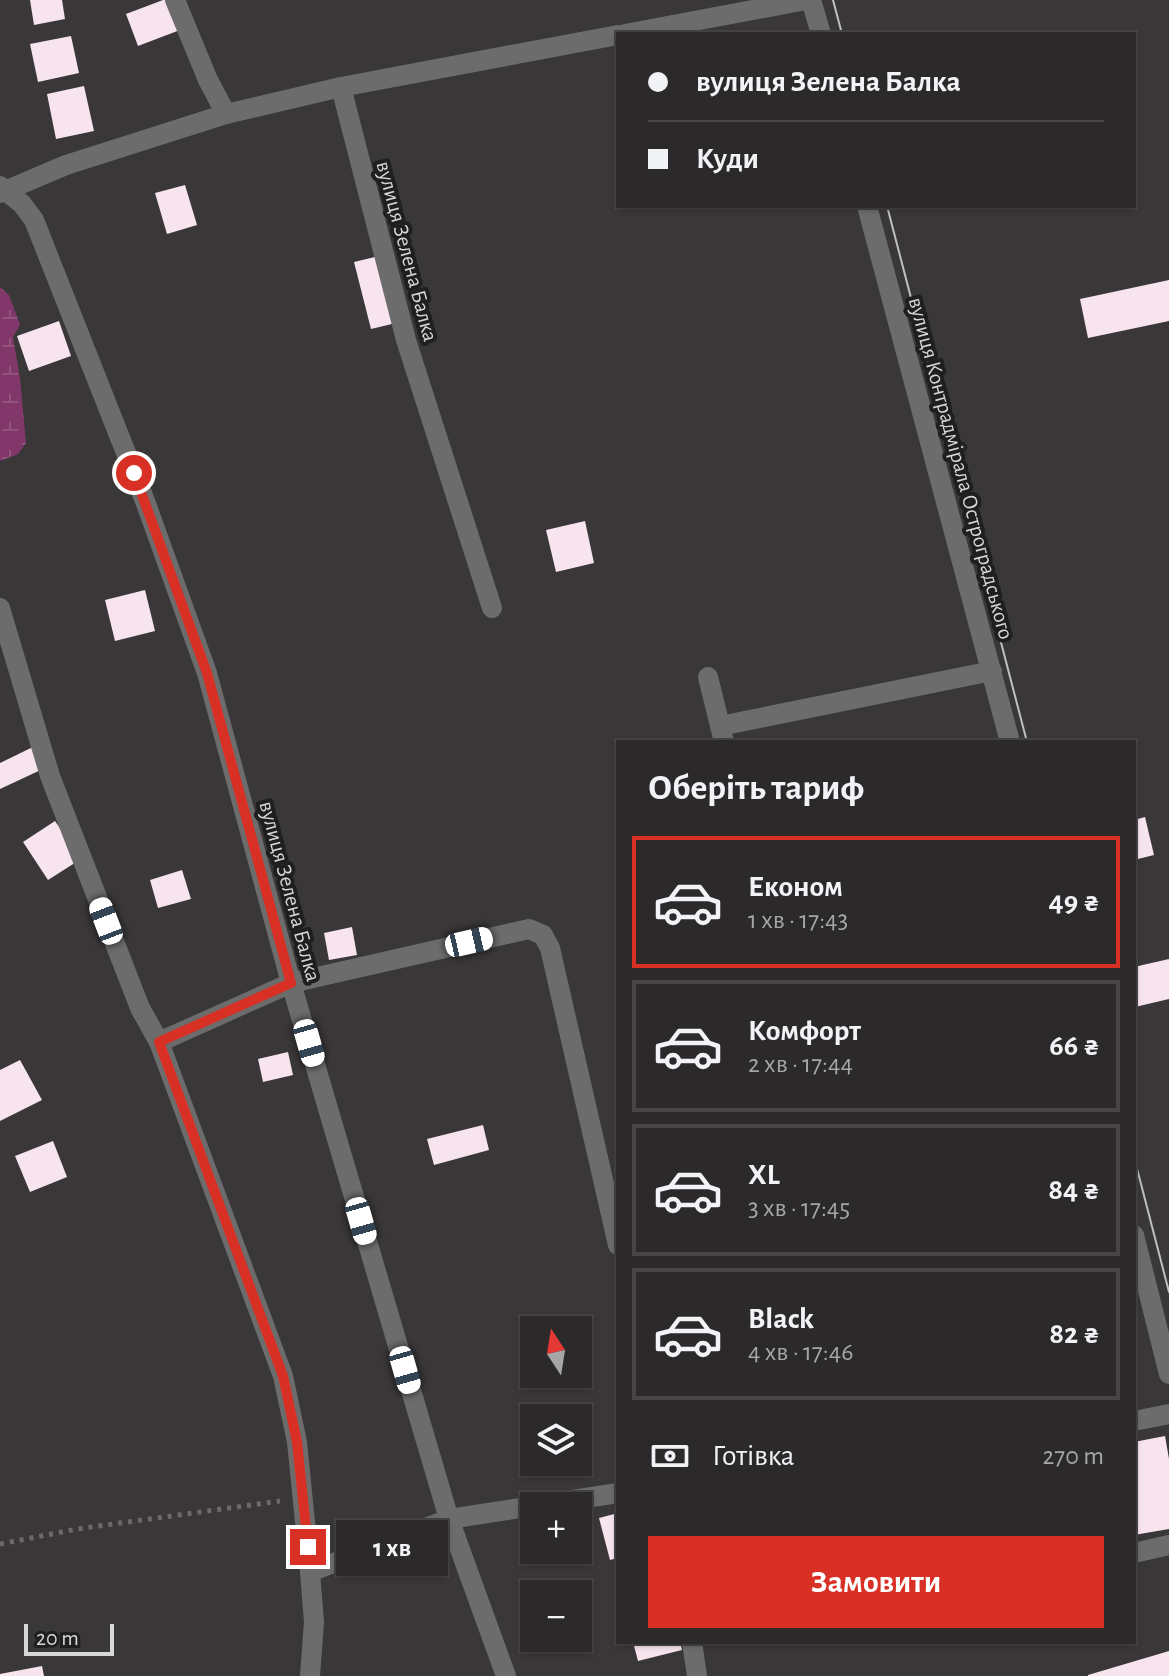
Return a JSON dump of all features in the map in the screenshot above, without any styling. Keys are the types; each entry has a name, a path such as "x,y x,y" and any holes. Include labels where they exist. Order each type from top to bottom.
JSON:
{"street":[{"path":"175,0 208,80 226,114"},
{"path":"636,32 809,0 820,32"},
{"path":"2,190 66,165 226,114 341,87 616,35"},
{"name":"вулиця Зелена Балка","path":"341,87 406,340 492,608"},
{"name":"вулиця Зелена Балка","path":"2,190 22,204 34,220 156,529 207,673 291,983 449,1519 506,1676"},
{"name":"вулиця Контрадмірала Остроградського","path":"868,208 1009,740"},
{"path":"0,608 50,776 140,1008 159,1042 283,1376 297,1442 310,1572 314,1622 310,1676"},
{"path":"708,677 722,734 992,671"},
{"path":"159,1042 291,983 529,929 543,935 550,948 616,1236"},
{"path":"1136,1243 1169,1374"},
{"path":"1136,1421 1169,1414"},
{"path":"310,1572 449,1519 616,1493"},
{"path":"1136,1553 1169,1545"},
{"path":"692,1644 697,1676"}],"path":[{"path":"0,1544 77,1529 303,1497"}],"green space":[{"path":"0,287 9,295 20,325 13,337 26,443 18,454 0,461"}],"building":[{"path":"30,0 62,0 65,19 34,25"},
{"path":"169,0 180,30 138,46 126,14"},
{"path":"71,36 79,73 38,82 30,44"},
{"path":"84,86 94,131 56,139 47,94"},
{"path":"185,185 197,225 167,234 155,193"},
{"path":"379,256 396,323 371,329 354,262"},
{"path":"1169,280 1169,321 1088,338 1080,299"},
{"path":"59,321 71,356 29,371 17,336"},
{"path":"585,521 594,563 556,572 546,530"},
{"path":"145,590 155,631 115,641 105,600"},
{"path":"35,746 45,768 0,789 0,763"},
{"path":"1145,817 1154,855 1136,860 1136,819"},
{"path":"55,821 81,859 48,880 23,842"},
{"path":"182,870 191,899 158,908 150,880"},
{"path":"352,927 357,955 329,960 324,933"},
{"path":"1169,959 1169,999 1136,1007 1136,967"},
{"path":"288,1052 293,1075 263,1082 258,1059"},
{"path":"20,1060 42,1100 0,1121 0,1070"},
{"path":"483,1125 489,1150 434,1165 427,1139"},
{"path":"53,1141 67,1177 30,1192 15,1156"},
{"path":"1165,1436 1169,1459 1169,1529 1136,1535 1136,1442"},
{"path":"616,1514 616,1558 610,1560 599,1518"},
{"path":"634,1644 680,1644 682,1650 638,1661"},
{"path":"1169,1651 1169,1676 1088,1676 1088,1675"},
{"path":"42,1666 44,1676 0,1676 0,1674"}],"tram line":[{"path":"833,0 841,32"},
{"path":"888,208 1026,740"},
{"path":"1136,1165 1169,1292"}],"route":[{"path":"134,473 207,673 291,983 159,1042 283,1376 297,1442 308,1547"}]}
